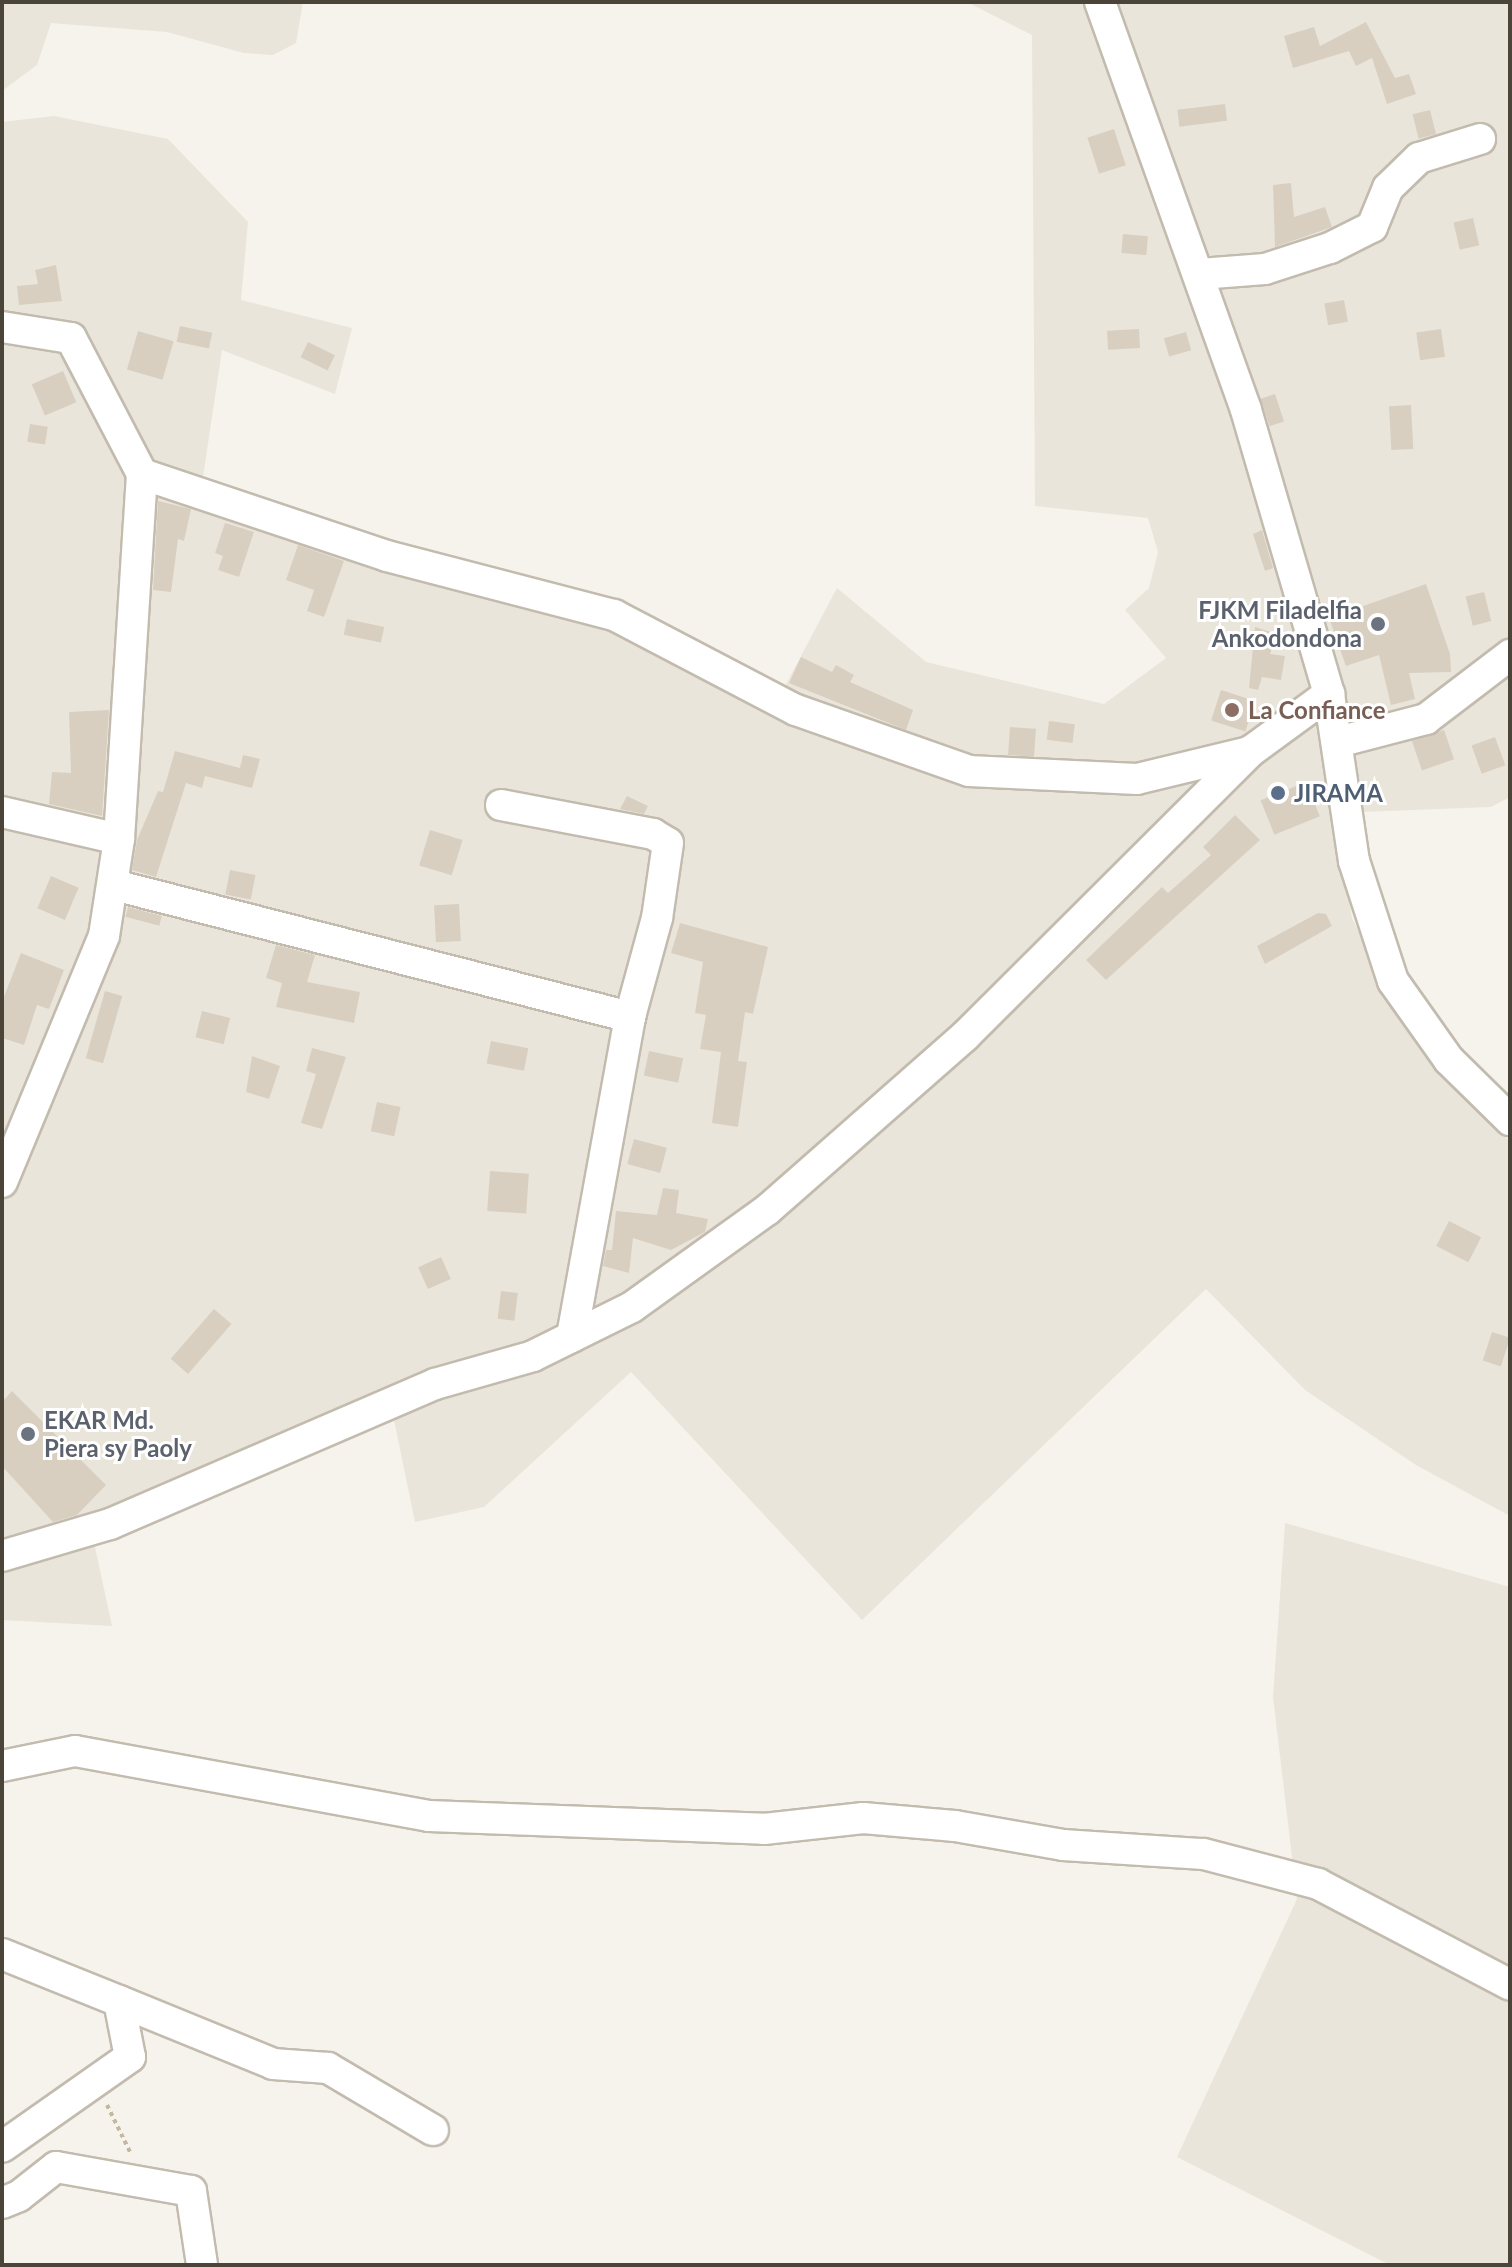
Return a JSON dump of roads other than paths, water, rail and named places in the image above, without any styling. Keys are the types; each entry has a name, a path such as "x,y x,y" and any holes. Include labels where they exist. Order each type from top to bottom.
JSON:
{"street":[{"path":"1100,2 1200,274 1246,410 1329,694 1354,861 1393,981 1449,1060 1510,1120"},
{"path":"1200,274 1265,269 1330,248 1372,227 1388,188 1419,158 1480,139"},
{"path":"2,327 71,338 142,474 119,839 104,936 2,1182"},
{"path":"142,474 387,556 614,615 796,710 969,771 1137,779 1251,751"},
{"path":"1338,742 1426,719 1510,655"},
{"path":"2,1556 110,1524 435,1384 533,1356 632,1307 767,1210 965,1036 1251,751 1329,694"},
{"path":"501,805 653,834 668,843 657,918 630,1017 572,1337"},
{"path":"2,812 119,839"},
{"path":"114,885 630,1017"},
{"path":"2,1766 75,1751 429,1816 764,1829 863,1818 955,1826 1063,1845 1204,1854 1318,1884 1510,1985"},
{"path":"2,1954 273,2064 328,2068 433,2130"},
{"path":"2,2147 130,2057 119,2001"},
{"path":"2,2203 19,2196 56,2167 191,2191 202,2265"}],"place":[{"name":"FJKM Filadelfia Ankodondona","path":"1378,624"},
{"name":"La Confiance","path":"1232,710"},
{"name":"JIRAMA","path":"1278,793"},
{"name":"EKAR Md. Piera sy Paoly","path":"28,1434"}]}
